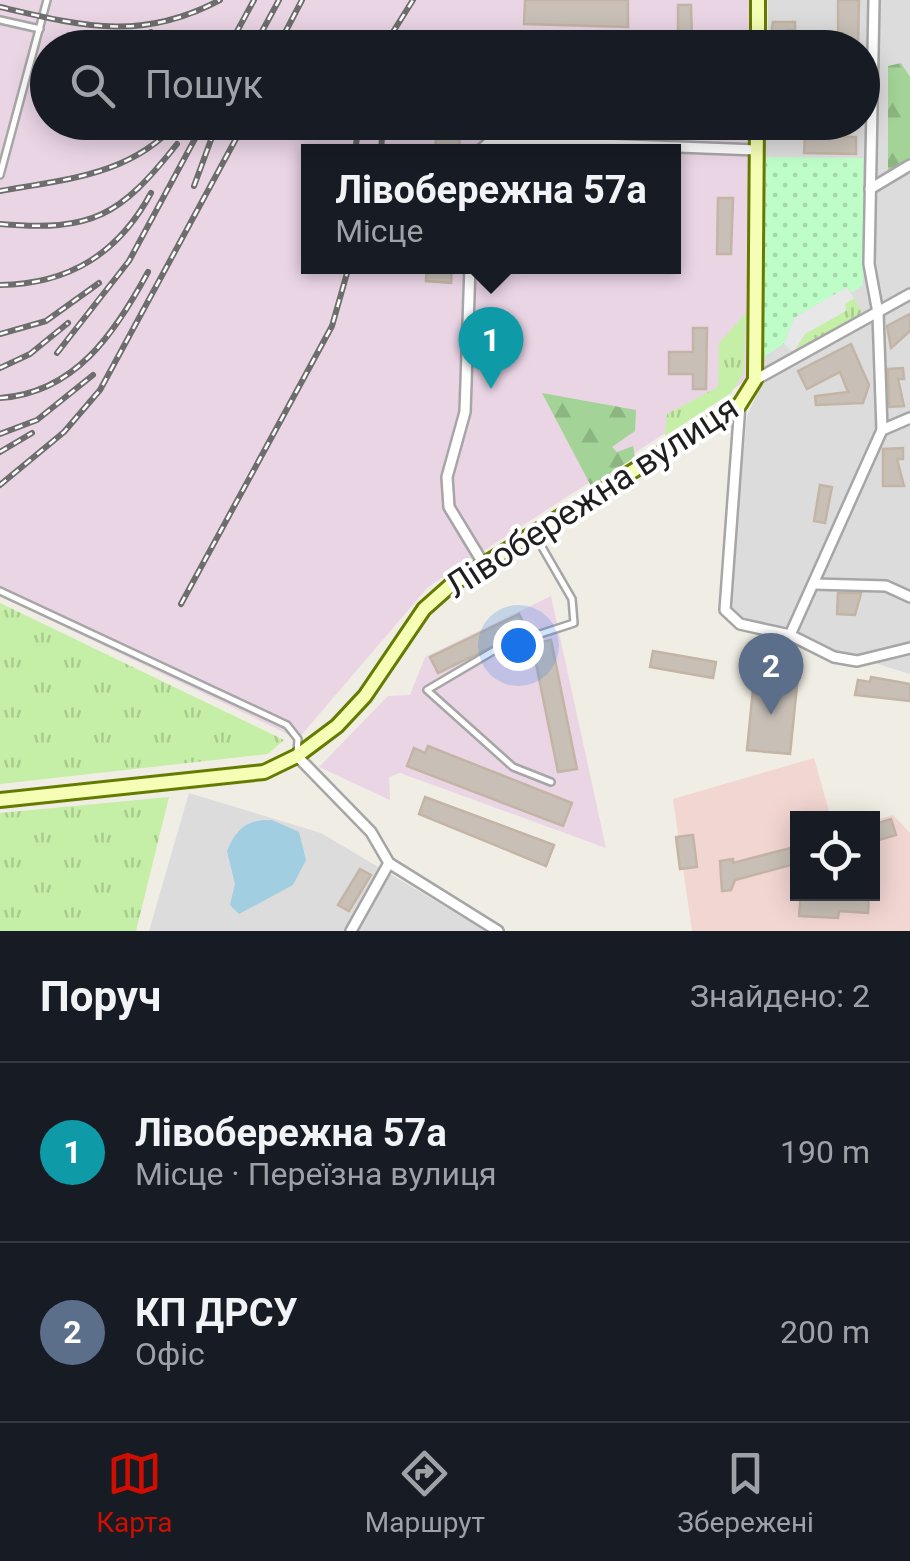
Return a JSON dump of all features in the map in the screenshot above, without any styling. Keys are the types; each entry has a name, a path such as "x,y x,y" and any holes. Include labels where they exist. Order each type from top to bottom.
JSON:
{"main road":[{"path":"758,0 758,30"},
{"name":"Лівобережна вулиця","path":"0,800 264,772 297,756 337,726 365,696 424,610 483,563 740,404 756,380 758,140"}],"street":[{"path":"871,30 874,0"},
{"path":"492,140 598,144"},
{"path":"790,636 882,430 878,312 868,264 869,140"},
{"path":"681,147 758,150"},
{"path":"870,189 910,165"},
{"path":"470,274 464,412 447,477 449,507 483,563"},
{"path":"756,380 910,294"},
{"path":"740,404 725,610 740,624 790,636 834,658 858,661 910,648"},
{"path":"882,430 909,421"},
{"path":"814,584 886,586 910,597"},
{"path":"297,756 371,832 389,863 482,927 498,931"},
{"path":"352,931 389,863"}],"lane":[{"path":"0,20 40,29 48,0"},
{"path":"0,174 30,65"},
{"path":"533,532 572,599 574,623 500,647 427,690 512,766 551,782"},
{"path":"0,591 286,725 298,740 297,756"}],"shaded area":[{"path":"0,0 752,0 751,30 30,30 30,140 750,140 747,380 428,587 298,739 0,596"},
{"path":"768,0 910,0 910,674 741,622 728,612 747,416 762,383 766,140 880,140 880,30 768,30"},
{"path":"847,287 854,298 845,304 846,311 805,334 793,352 784,344 794,318"},
{"path":"551,596 606,848 400,773 389,777 390,800 319,767 388,696 410,695 425,657"},
{"path":"814,758 829,811 790,811 790,901 880,901 880,819 893,815 910,833 910,931 692,931 673,799"},
{"path":"189,793 321,833 486,931 149,931"}],"green space":[{"path":"901,63 910,77 910,158 888,170 888,66"},
{"path":"766,157 863,158 863,285 851,293 848,287 794,318 784,344 763,357"},
{"path":"854,298 863,314 794,353 805,334 845,311 845,304"},
{"path":"746,313 743,374 731,393 665,436 667,414 718,387 719,343"},
{"path":"542,393 636,410 635,431 612,447 617,452 633,446 635,457 591,486"},
{"path":"0,603 284,740 268,754 0,784"},
{"path":"169,797 136,931 0,931 0,813"}],"water":[{"path":"272,820 299,832 306,860 293,885 239,914 230,905 235,884 227,851 244,826"}],"building":[{"path":"525,0 628,0 628,27 524,24"},
{"path":"838,0 859,0 858,30 838,30"},
{"path":"678,5 691,5 692,30 678,30"},
{"path":"773,22 795,22 795,30 772,30"},
{"path":"436,140 460,140 459,144 436,144"},
{"path":"805,140 856,140 856,154 804,153"},
{"path":"718,198 733,198 731,254 717,254"},
{"path":"426,274 452,274 451,283 426,281"},
{"path":"910,314 910,331 891,348 887,326"},
{"path":"693,328 707,328 706,389 693,389 693,374 669,374 669,352 693,352"},
{"path":"851,344 869,385 863,403 816,405 815,396 848,392 840,372 807,389 798,371"},
{"path":"903,368 904,379 898,379 904,406 889,407 888,369"},
{"path":"903,448 903,459 897,459 904,486 883,486 883,449"},
{"path":"820,485 832,487 825,523 814,521"},
{"path":"838,593 861,593 855,615 837,614"},
{"path":"519,614 527,630 438,673 430,657"},
{"path":"551,640 577,769 558,772 532,644"},
{"path":"653,651 716,662 713,678 650,667"},
{"path":"769,663 799,666 790,754 747,750 755,669 769,670"},
{"path":"871,677 910,684 910,701 855,695 858,680 870,682"},
{"path":"428,746 572,803 563,826 407,766 414,748 425,753"},
{"path":"425,797 554,845 546,866 419,814"},
{"path":"891,819 896,835 880,840 880,822"},
{"path":"693,835 697,867 680,869 676,837"},
{"path":"790,848 790,865 735,880 731,890 722,891 720,861 733,859 733,863"},
{"path":"360,869 371,875 349,911 338,905"},
{"path":"800,901 869,901 868,913 839,911 838,918 799,916"}],"railway":[{"path":"0,7 85,24 137,26 191,13 220,0"},
{"path":"238,30 254,0"},
{"path":"263,30 279,0"},
{"path":"286,30 302,0"},
{"path":"394,30 413,0"},
{"path":"0,191 96,172 139,154 159,140"},
{"path":"57,353 129,261 194,140"},
{"path":"194,186 211,140"},
{"path":"0,485 64,432 100,390 235,140"},
{"path":"356,144 357,140"},
{"path":"382,140 382,144"},
{"path":"0,224 59,225 102,214 138,188 177,144"},
{"path":"0,285 48,279 89,262 123,233 151,193"},
{"path":"0,398 50,385 90,356 122,317 148,272"},
{"path":"181,604 332,326 347,274"},
{"path":"0,334 46,321 99,283"},
{"path":"0,368 30,354 68,323"},
{"path":"0,434 37,420 93,375"},
{"path":"0,452 32,433"}],"place":[{"name":"Лівобережна 57а","path":"491,389"},
{"name":"КП ДРСУ","path":"771,715"}]}
